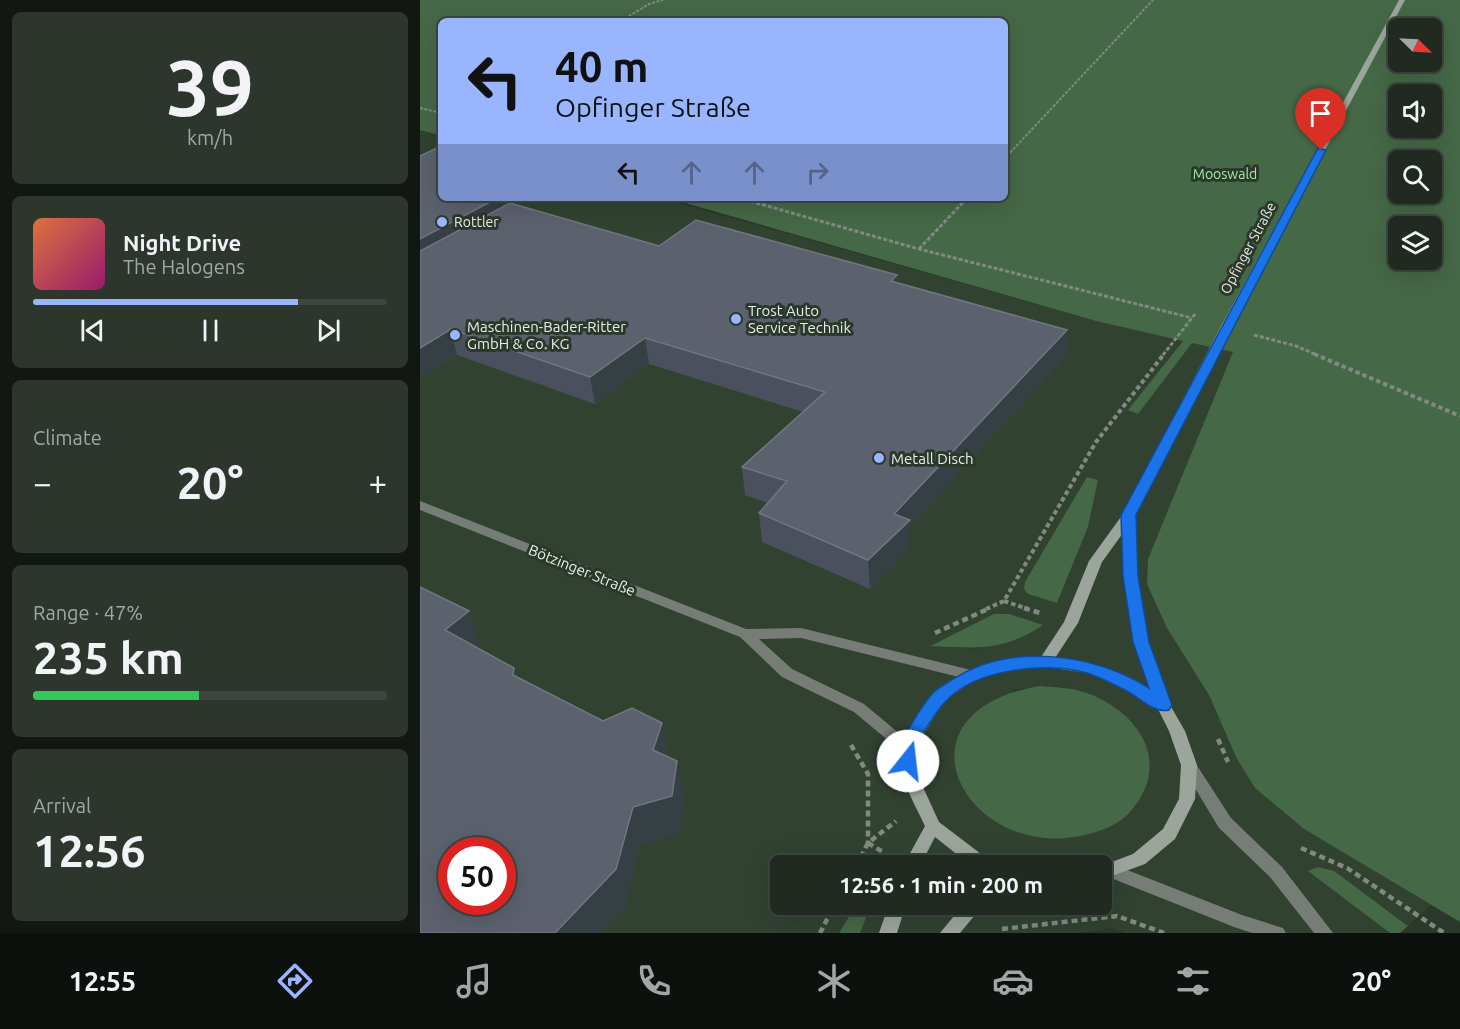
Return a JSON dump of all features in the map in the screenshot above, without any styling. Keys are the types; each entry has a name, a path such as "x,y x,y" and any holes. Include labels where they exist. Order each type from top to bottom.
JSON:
{"main road":[{"name":"Opfinger Straße","path":"1046,662 1071,623 1096,561 1129,515 1225,328 1402,0"},
{"name":"Opfinger Straße","path":"1112,870 1139,859 1169,834 1187,799 1189,765 1177,731 1163,705 1141,642 1130,576 1129,515"},
{"name":"Opfinger Straße","path":"907,748 939,697 971,675 992,668 1046,662 1090,668 1133,686 1163,705"},
{"path":"907,748 909,774 933,826 970,855"},
{"path":"917,855 933,826"},
{"path":"888,933 894,915"},
{"path":"949,933 966,915"}],"street":[{"name":"Bötzinger Straße","path":"420,505 745,633 801,633 971,675"},
{"name":"Bötzinger Straße","path":"745,633 787,673 859,708 907,748"},
{"path":"1189,765 1225,823 1276,872 1324,933"},
{"path":"1112,874 1240,922 1277,933"}],"path":[{"path":"626,18 649,4 663,0"},
{"path":"1008,155 1153,0"},
{"path":"420,108 438,112"},
{"path":"750,201 920,249 1296,346 1460,416"},
{"path":"920,249 964,201"},
{"path":"906,660 922,638 1004,601 1095,442 1199,308"},
{"path":"859,708 841,729 868,774 868,843 862,855"},
{"path":"1215,733 1230,765"},
{"path":"1296,846 1347,868 1444,933"},
{"path":"820,933 829,915"},
{"path":"983,915 999,929 1117,916 1164,933"}],"shaded area":[{"path":"420,131 438,136 438,201 672,201 1096,321 1234,352 1148,559 1147,585 1209,695 1236,757 1304,829 1431,905 1408,926 1380,904 1309,871 1390,933 1124,933 1111,928 1080,933 860,933 867,915 1112,915 1112,855 770,855 770,915 850,915 839,933 420,933","holes":["1087,478 1098,480 1088,527 1058,602 1028,594","984,621 979,649 931,645","1039,686 1066,687 1071,838 1038,837 1007,828 1013,690"]}],"green space":[{"name":"Mooswald","path":"420,0 1460,0 1460,922 1304,829 1255,788 1236,757 1209,695 1167,628 1147,584 1148,559 1233,352 1192,343 1138,414 1128,410 1183,341 1096,321 678,201 1008,201 1008,18 438,18 438,135 420,130"},
{"path":"1087,477 1098,480 1088,527 1057,603 1028,594 1024,589 1025,582"},
{"path":"994,614 1009,614 1043,625 1029,634 1002,644 975,647 930,646"},
{"path":"1039,686 1073,689 1092,695 1110,704 1126,716 1138,730 1146,745 1149,761 1148,778 1142,796 1125,817 1114,824 1085,835 1043,838 1006,827 978,807 960,781 955,752 964,725 992,701"},
{"path":"1318,867 1334,871 1408,926 1400,933 1390,933 1308,871"},
{"path":"850,915 867,915 860,933 839,933"}],"building":[{"name":"Rottler","path":"438,147 438,201 492,201 420,239 420,156"},
{"path":"510,203 659,246 696,220 897,275 891,281 1067,330 894,514 910,520 868,560 759,513 787,481 742,467 825,392 645,338 590,377 451,329 420,348 420,251"},
{"path":"420,587 469,611 445,630 514,668 513,675 603,721 632,708 662,723 653,750 677,761 672,796 633,807 616,869 555,933 420,933"}],"place":[{"name":"Rottler","path":"442,222"},
{"name":"Trost Auto Service Technik","path":"736,319"},
{"name":"Maschinen-Bader-Ritter GmbH & Co. KG","path":"455,335"},
{"name":"Metall Disch","path":"879,458"}],"route":[{"path":"908,761 907,748 939,697 971,675 992,668 1046,662 1090,668 1133,686 1163,705 1141,642 1130,576 1129,515 1225,328 1321,150"}]}
